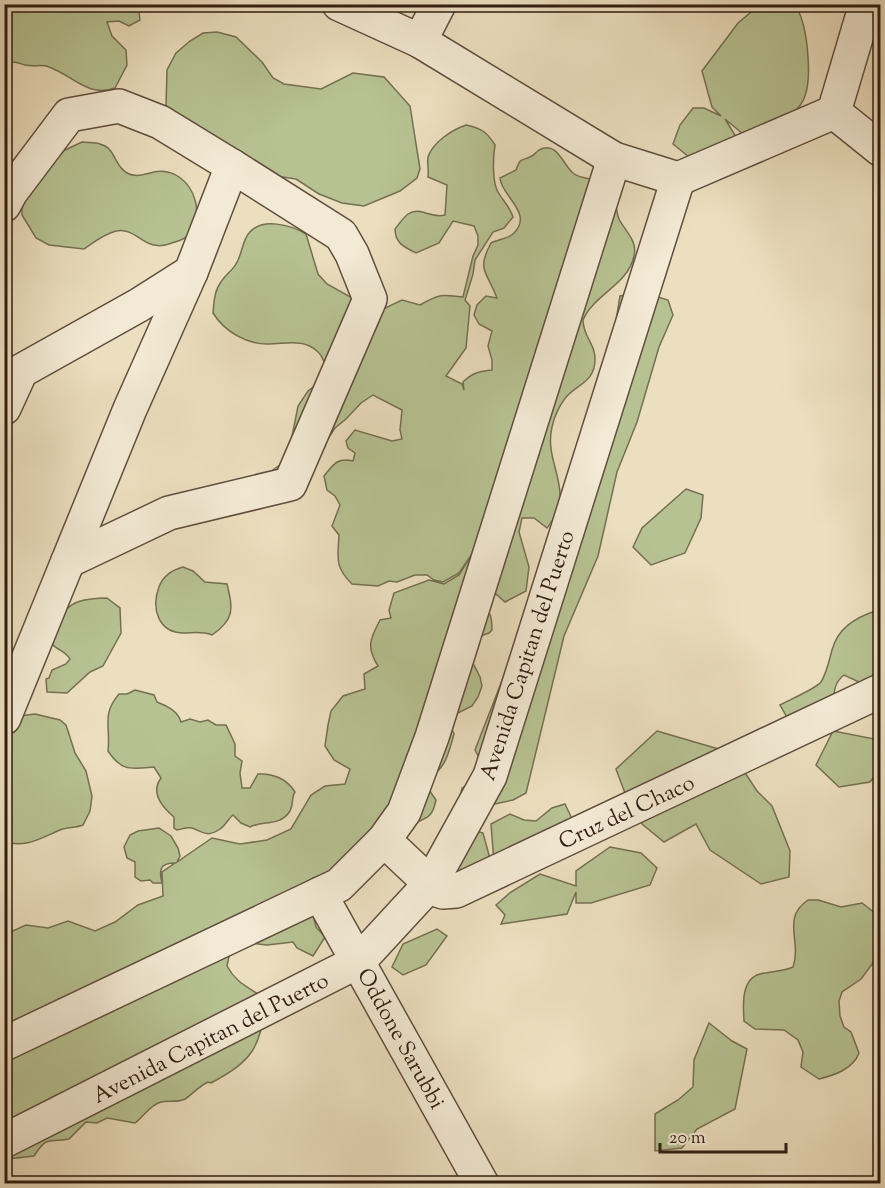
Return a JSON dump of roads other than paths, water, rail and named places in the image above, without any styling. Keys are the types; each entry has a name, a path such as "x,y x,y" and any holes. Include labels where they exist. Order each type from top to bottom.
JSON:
{"street":[{"path":"339,4 420,41 614,159 678,179 834,112"},
{"path":"420,41 439,4"},
{"path":"834,112 866,4"},
{"path":"4,205 11,192 69,115 119,106 160,122 341,236 352,254 370,299 290,484 169,513 68,561"},
{"path":"834,112 880,149"},
{"path":"4,1044 339,885 384,840 404,812 432,737 614,159"},
{"path":"4,718 130,409 191,273 232,166"},
{"name":"Avenida Capitan del Puerto","path":"4,1141 359,961 431,883 489,776 678,179"},
{"path":"4,408 21,371 191,273"},
{"name":"Cruz del Chaco","path":"384,840 437,890 456,891 880,691"},
{"name":"Oddone Sarubbi","path":"320,894 482,1184"}]}
